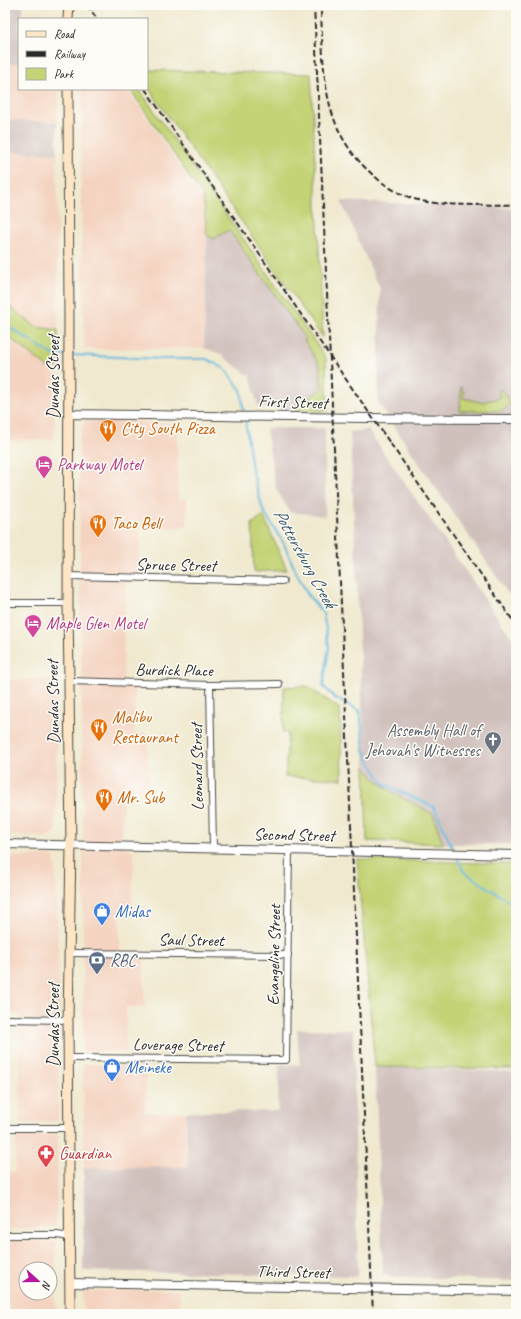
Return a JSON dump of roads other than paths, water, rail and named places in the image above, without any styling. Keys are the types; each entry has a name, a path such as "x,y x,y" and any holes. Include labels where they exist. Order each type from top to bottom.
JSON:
{"main road":[{"path":"68,5 68,18"},
{"name":"Dundas Street","path":"68,90 68,603 71,846 68,1020 70,1128 70,1314"}],"street":[{"name":"First Street","path":"69,414 363,419 516,419"},
{"name":"Spruce Street","path":"68,576 283,581"},
{"path":"5,603 68,603"},
{"name":"Burdick Place","path":"69,681 210,685 279,684"},
{"name":"Leonard Street","path":"210,685 213,848"},
{"name":"Second Street","path":"5,844 516,855"},
{"name":"Evangeline Street","path":"286,1060 289,850"},
{"name":"Saul Street","path":"69,953 288,955"},
{"path":"5,1020 68,1020"},
{"name":"Loverage Street","path":"69,1058 286,1060"},
{"path":"5,1128 70,1128"},
{"path":"5,1235 57,1235 70,1237"},
{"name":"Third Street","path":"70,1283 516,1291"}],"waterway":[{"name":"Pottersburg Creek","path":"5,323 53,355 65,355"},
{"name":"Pottersburg Creek","path":"72,355 162,359 207,359 225,369 241,390 244,415"},
{"name":"Pottersburg Creek","path":"245,419 252,470 263,510 284,544 308,595 323,613 329,647 323,686 335,698 360,711 364,750 369,761 384,784 434,807 454,851"},
{"name":"Pottersburg Creek","path":"457,857 464,872 516,906"}],"railway":[{"path":"87,5 96,18"},
{"path":"314,5 373,1314"},
{"path":"321,12 325,79 328,99 334,119 343,138 355,157 372,174 395,191 422,201 457,205 516,205"},
{"path":"146,90 516,625"}],"place":[{"name":"City South Pizza","path":"108,443"},
{"name":"Parkway Motel","path":"44,479"},
{"name":"Taco Bell","path":"98,538"},
{"name":"Maple Glen Motel","path":"33,638"},
{"name":"Malibu Restaurant","path":"99,742"},
{"name":"Assembly Hall of Jehovah's Witnesses","path":"493,755"},
{"name":"Mr. Sub","path":"104,812"},
{"name":"Midas","path":"102,926"},
{"name":"RBC","path":"97,975"},
{"name":"Meineke","path":"112,1082"},
{"name":"Guardian","path":"46,1168"}]}
